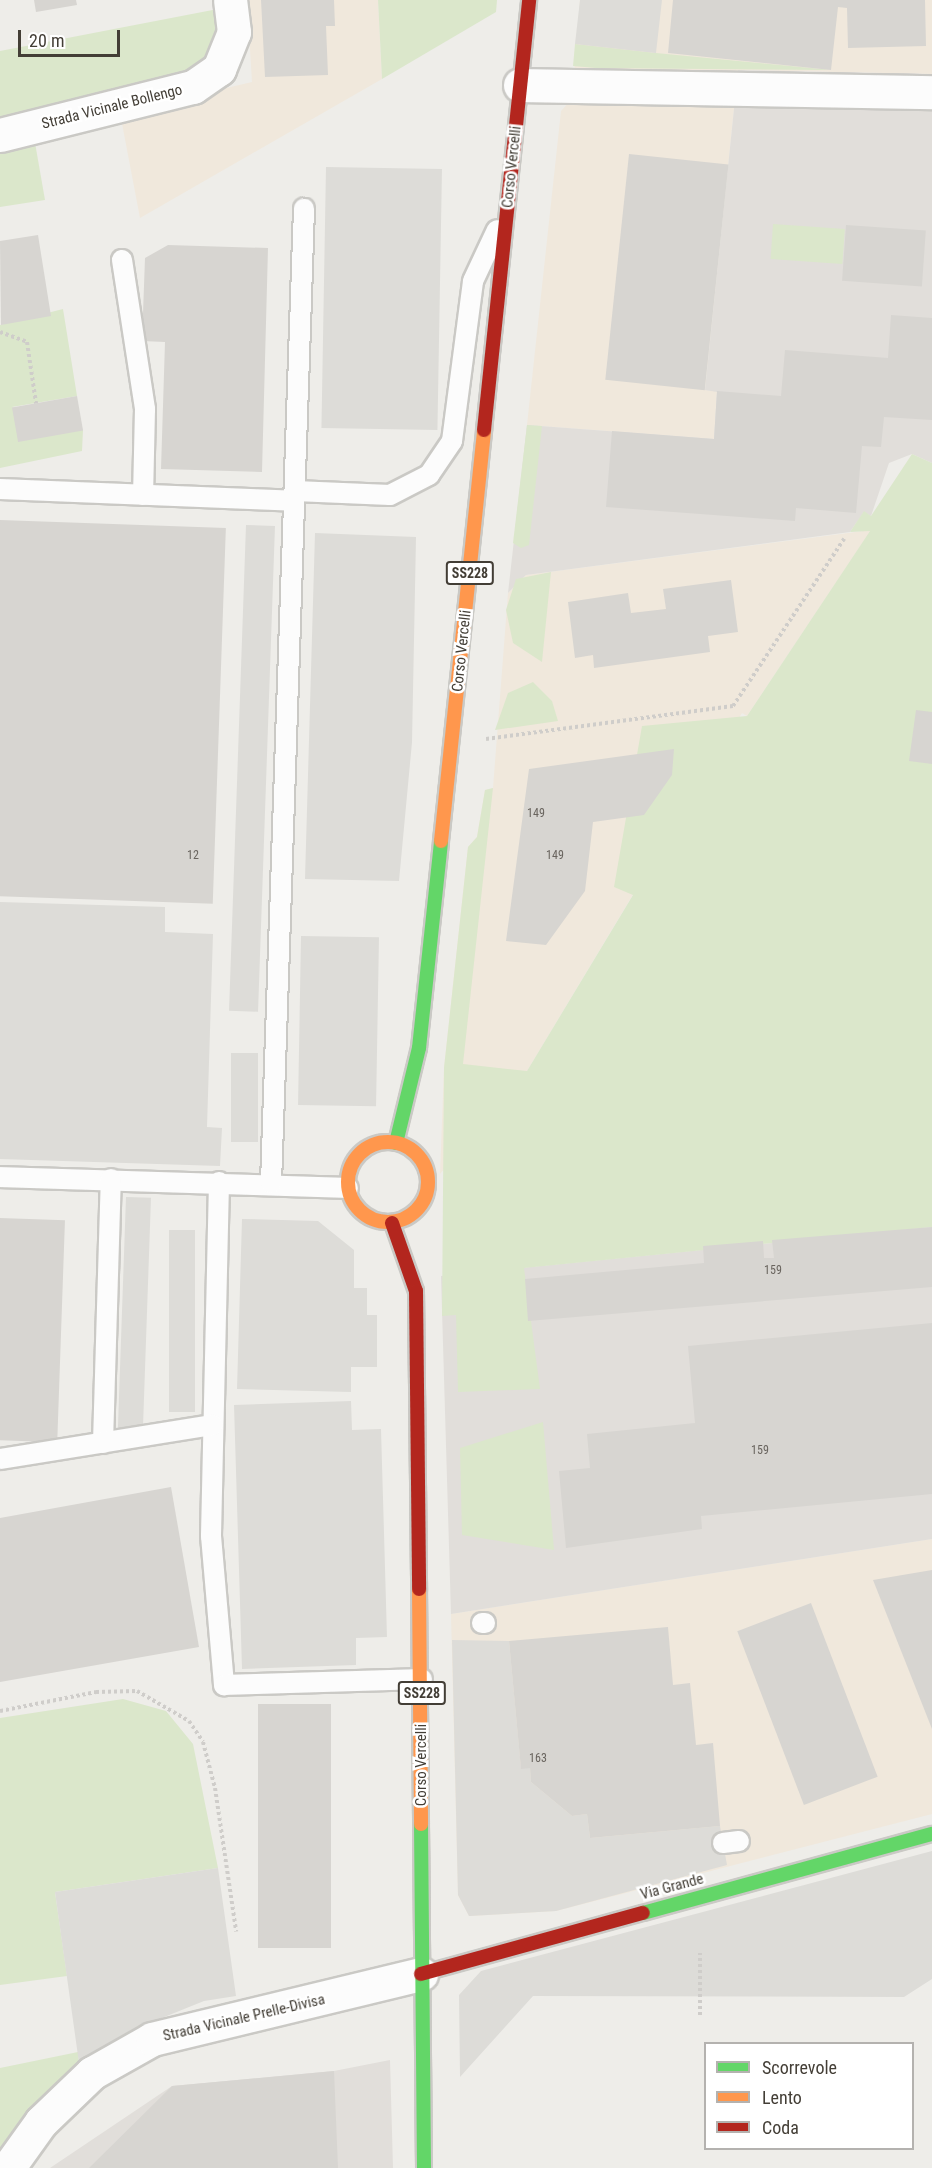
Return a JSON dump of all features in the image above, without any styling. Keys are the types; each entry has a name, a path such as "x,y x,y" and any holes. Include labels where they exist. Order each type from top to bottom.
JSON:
{"main road":[{"name":"Corso Vercelli","path":"396,1143 419,1048 529,0"},
{"path":"396,1143 418,1156 428,1180 422,1204 392,1223 362,1214 348,1188 355,1158 366,1148 396,1143"},
{"name":"Corso Vercelli","path":"392,1223 416,1291 422,1679 421,1974 424,2168"},
{"name":"Via Grande","path":"421,1974 932,1834"}],"street":[{"name":"Strada Vicinale Bollengo","path":"0,135 193,87 219,69 234,32 230,0"},
{"path":"520,84 932,92"},
{"name":"Strada Vicinale Prelle-Divisa","path":"8,2168 41,2122 92,2073 152,2040 421,1974"}],"lane":[{"path":"0,489 143,495 390,495 429,475 452,441 473,281 508,208"},
{"path":"271,1183 304,209"},
{"path":"122,260 146,409 143,495"},
{"path":"0,1177 271,1183 348,1188"},
{"path":"103,1443 111,1179"},
{"path":"219,1182 211,1536 224,1685 422,1679"},
{"path":"0,1459 212,1425"}],"path":[{"path":"0,332 27,342 36,403"},
{"path":"452,744 734,706 844,539"},
{"path":"0,1711 96,1692 137,1691 189,1721 203,1742 215,1788 236,1931"},
{"path":"700,1953 700,2015"}],"shaded area":[{"path":"247,0 378,0 382,79 140,218 120,113 252,82"},
{"path":"580,0 932,0 932,74 738,70 705,390 717,391 714,439 527,425 561,111 572,99"},
{"path":"580,0 662,0 656,53 575,44"},
{"path":"738,70 932,74 932,463 912,454 889,463 871,516 864,512 850,532 526,575 508,593 527,425 714,439 717,392 705,390"},
{"path":"326,167 442,169 437,430 321,428"},
{"path":"246,525 275,526 258,1012 229,1011"},
{"path":"871,530 747,716 742,713 527,1071 440,1174 444,1068 468,847 477,837 485,790 493,788 508,593 526,575"},
{"path":"315,533 416,537 412,742 399,881 305,879"},
{"path":"0,902 165,907 165,932 213,934 207,1127 222,1128 220,1166 0,1159"},
{"path":"301,936 379,937 376,1106 298,1105"},
{"path":"231,1053 258,1053 258,1142 231,1142"},
{"path":"126,1197 151,1198 143,1429 118,1428"},
{"path":"242,1219 318,1221 354,1250 354,1288 367,1288 367,1315 377,1315 377,1367 351,1367 351,1392 237,1389"},
{"path":"932,1227 932,1539 451,1614 441,1276"},
{"path":"169,1230 195,1230 195,1412 169,1412"},
{"path":"351,1401 352,1430 381,1429 387,1637 356,1638 356,1665 242,1669 234,1405"},
{"path":"932,1539 932,1814 556,1911 469,1916 458,1895 451,1614"},
{"path":"452,1640 509,1641 521,1768 530,1768 531,1782 572,1816 587,1814 590,1838 720,1826 727,1865 556,1911 469,1916 458,1895"},
{"path":"932,1851 932,1979 904,1997 533,1996 460,2077 459,1995 481,1971"},
{"path":"218,1868 236,1996 204,2001 132,2030 79,2063 55,1892"},
{"path":"390,2060 393,2168 50,2168 172,2086 334,2071"}],"green space":[{"path":"378,0 497,0 496,12 382,79"},
{"path":"223,8 219,42 192,74 0,121 0,51"},
{"path":"575,44 656,53 831,70 573,66"},
{"path":"34,137 45,200 0,207 0,147"},
{"path":"773,224 845,229 842,264 771,259"},
{"path":"63,309 77,396 12,407 83,430 82,451 0,468 0,325"},
{"path":"527,425 542,426 529,545 521,548 513,543"},
{"path":"912,454 932,463 932,1227 524,1268 540,1389 458,1392 456,1315 442,1316 444,1068 468,847 477,837 485,790 493,788 463,1064 527,1071 633,895 614,887 642,726 747,716 870,531 850,532 864,511 871,516"},
{"path":"551,572 542,662 513,643 506,610 516,579"},
{"path":"533,682 552,701 558,721 495,730 508,693"},
{"path":"543,1422 554,1550 462,1535 460,1448"},
{"path":"123,1699 166,1711 193,1744 218,1868 55,1892 67,1976 0,1985 0,1718"},
{"path":"78,2052 79,2063 0,2161 0,2068"}],"building":[{"path":"34,0 76,0 77,5 36,12"},
{"path":"261,0 334,0 335,26 326,26 328,75 265,77"},
{"path":"673,0 925,0 926,46 848,48 847,8 838,7 831,70 668,53"},
{"path":"629,154 728,164 705,390 605,380"},
{"path":"846,225 926,231 922,286 842,281"},
{"path":"38,235 51,316 1,325 0,241"},
{"path":"168,245 268,248 262,472 161,469 165,342 142,341 145,258"},
{"path":"891,315 932,318 932,420 884,417 881,447 862,446 856,513 796,508 795,521 606,507 612,431 714,439 717,391 781,396 785,350 888,358"},
{"path":"77,396 83,430 18,442 12,407"},
{"path":"0,520 226,528 213,904 0,896"},
{"path":"731,580 738,632 708,636 710,652 594,668 593,655 575,658 568,602 628,593 631,613 666,609 663,589"},
{"path":"916,710 932,712 932,764 909,761"},
{"path":"674,749 672,775 644,815 593,822 585,891 546,945 506,941 529,769"},
{"path":"0,1218 65,1220 57,1442 0,1440"},
{"path":"932,1227 932,1287 528,1321 525,1279 704,1263 703,1246 763,1241 764,1258 774,1258 772,1240"},
{"path":"932,1323 932,1494 701,1516 702,1529 566,1548 559,1471 590,1468 587,1434 695,1423 688,1346"},
{"path":"171,1487 199,1647 0,1682 0,1518"},
{"path":"932,1570 932,1729 873,1580"},
{"path":"811,1603 878,1777 804,1805 737,1631"},
{"path":"668,1627 673,1685 690,1683 696,1745 713,1743 720,1826 590,1838 587,1814 572,1816 531,1782 530,1768 521,1769 509,1641"},
{"path":"258,1704 331,1704 331,1948 258,1948"},
{"path":"334,2071 338,2168 89,2168 172,2086"}],"traffic: fast":[{"path":"396,1143 419,1048 441,841"},
{"path":"421,1824 424,2168"},
{"path":"643,1913 932,1834"}],"traffic: slow":[{"path":"441,841 484,430"},
{"path":"388,1142 403,1145 416,1154 425,1167 428,1182 425,1197 416,1210 403,1219 388,1222 373,1219 360,1210 351,1197 348,1182 351,1167 360,1154 373,1145 388,1142"},
{"path":"419,1589 421,1824"}],"traffic: jam":[{"path":"484,430 529,0"},
{"path":"392,1223 416,1291 419,1589"},
{"path":"421,1974 643,1913"}]}
